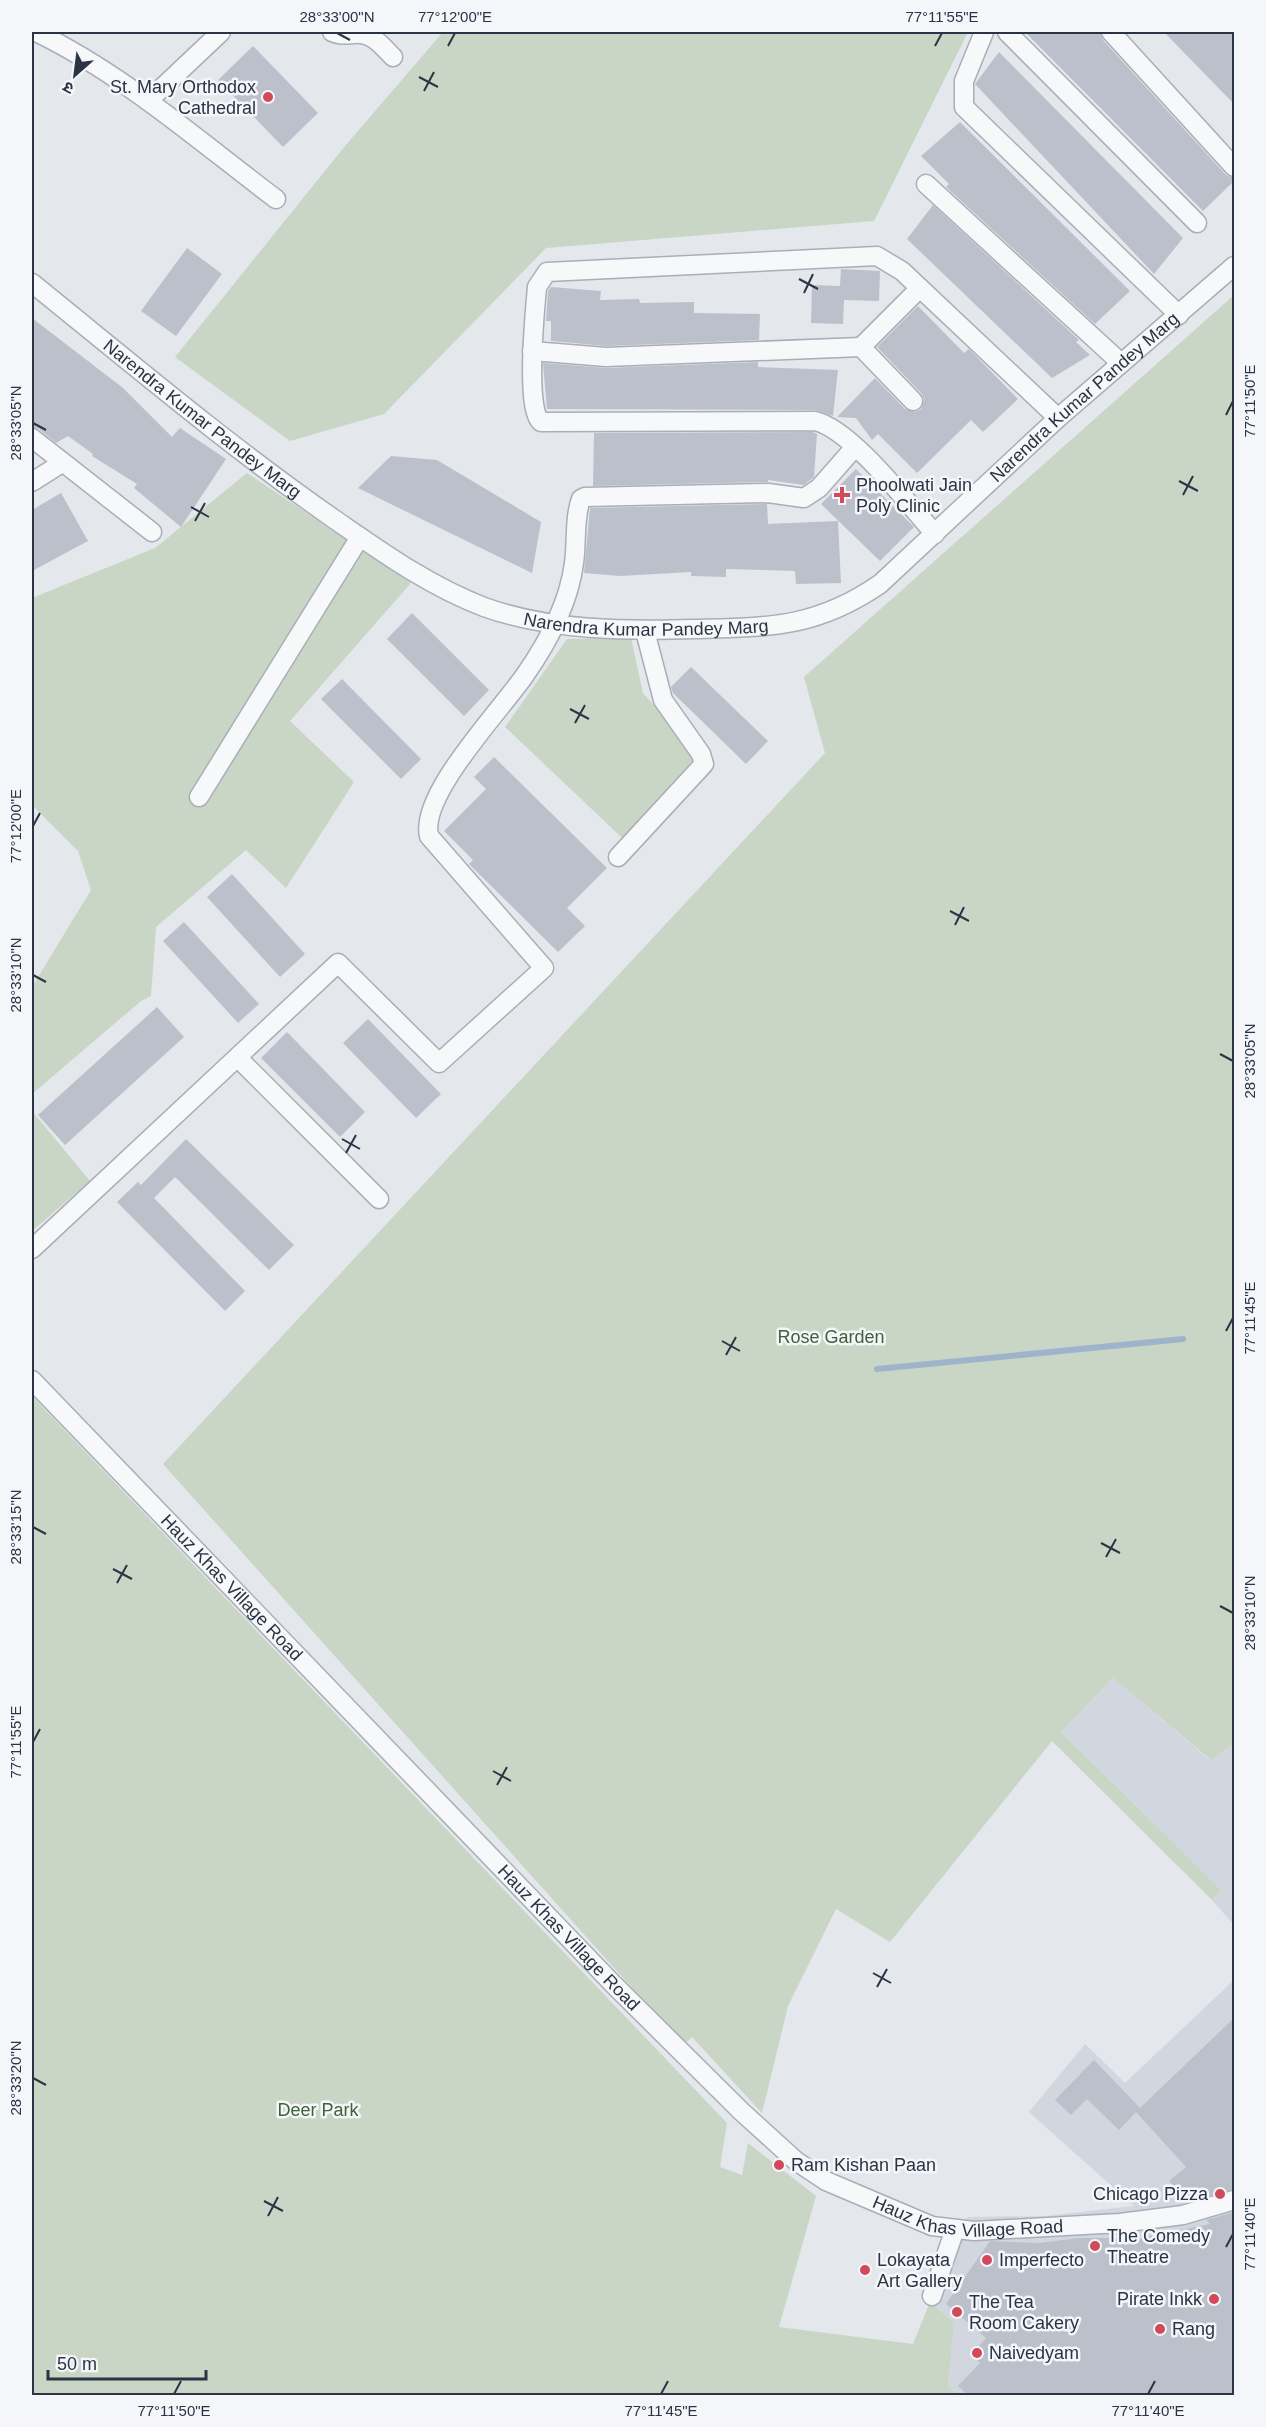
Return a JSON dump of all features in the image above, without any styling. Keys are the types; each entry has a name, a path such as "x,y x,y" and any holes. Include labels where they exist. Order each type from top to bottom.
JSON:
{"street":[{"path":"36,32 64,45 148,101 276,199"},
{"path":"148,101 221,32"},
{"path":"332,32 340,35 370,36 393,57"},
{"path":"984,32 964,81 964,107 972,118 1179,315"},
{"path":"1007,32 1197,223"},
{"path":"1111,32 1234,167"},
{"path":"926,184 1120,363"},
{"path":"935,534 855,447 834,428 815,421 542,422 534,413 532,351 537,287 547,272 877,256 892,263 1059,418"},
{"name":"Narendra Kumar Pandey Marg","path":"32,284 273,477 405,568 449,592 487,608 555,624 645,631 748,628 811,619 851,604 870,591 935,534 1120,363 1234,266"},
{"path":"532,351 606,357 861,347 920,288"},
{"path":"861,347 913,401"},
{"path":"32,438 152,532"},
{"path":"32,1249 338,963 439,1063 544,968 429,836 427,823 429,814 448,777 525,674 555,624 572,574 579,508 583,498 768,493 804,498 819,488 855,447"},
{"path":"32,482 62,463"},
{"path":"199,797 360,537"},
{"path":"618,857 704,764 701,754 663,700 645,631"},
{"path":"238,1058 378,1199"},
{"name":"Hauz Khas Village Road","path":"32,1380 614,1985 796,2161 826,2181 932,2226 955,2229 1120,2223 1183,2215 1234,2200"},
{"path":"932,2296 955,2229"}],"shaded area":[{"path":"1113,1678 1210,1760 1234,1743 1234,1925 1212,1900 1221,1890 1061,1732"},
{"path":"1234,1980 1234,2395 958,2395 948,2386 954,2323 930,2302 956,2228 968,2217 1046,2216 1134,2206 1029,2112 1085,2044 1125,2083"}],"green space":[{"path":"443,32 968,32 874,221 546,248 384,414 290,441 175,357 345,146"},
{"name":"Rose Garden","path":"1234,295 1234,1743 1211,1760 1113,1678 1061,1732 1221,1890 1212,1900 1052,1741 890,1942 836,1909 788,2006 762,2113 692,2037 683,2045 163,1464 825,753 804,677"},
{"path":"247,473 411,583 290,721 354,782 286,888 246,850 156,927 151,996 141,1001 32,1094 32,987 91,890 78,851 32,805 32,598 155,548"},
{"path":"631,638 643,693 708,767 636,851 505,727 567,639"},
{"path":"32,1111 90,1181 32,1231"},
{"name":"Deer Park","path":"32,1396 727,2123 720,2167 742,2175 748,2143 816,2196 779,2327 913,2344 930,2302 954,2323 948,2386 958,2395 32,2395"}],"building":[{"path":"1025,32 1100,32 1103,40 1226,175 1234,178 1234,181 1203,211"},
{"path":"1164,32 1234,32 1234,104"},
{"name":"St. Mary Orthodox Cathedral","path":"253,46 318,113 283,147 218,80"},
{"path":"999,52 1183,238 1154,274 975,84"},
{"path":"960,122 1130,291 1095,324 946,187 949,184 921,156"},
{"path":"933,205 1079,340 1076,342 1090,355 1052,378 907,239"},
{"path":"187,248 222,274 176,336 141,311"},
{"path":"841,269 880,271 879,301 844,300 843,324 811,323 812,285 840,286"},
{"path":"551,287 601,291 600,300 639,299 640,303 694,302 694,313 760,314 759,340 606,346 551,341 551,321 546,321 548,291"},
{"path":"918,306 964,353 969,349 1018,399 983,432 971,420 917,473 878,434 872,440 856,418 837,417 875,378 905,409 915,412 921,409 924,399 921,393 877,347"},
{"path":"32,318 123,388 172,437 180,428 226,459 181,527 134,488 137,484 92,456 93,454 68,436 56,443 39,429 32,427"},
{"path":"758,362 758,367 838,370 833,416 815,410 547,409 543,363 606,368"},
{"path":"813,432 817,434 814,477 804,485 768,480 768,482 593,486 594,433"},
{"path":"391,456 437,460 541,522 532,573 358,488"},
{"path":"856,469 914,527 880,561 821,504"},
{"path":"61,493 88,541 32,571 32,510"},
{"path":"767,504 768,524 838,521 841,583 796,584 795,571 726,569 726,577 691,576 691,572 620,576 584,573 590,508"},
{"path":"412,613 489,690 464,716 387,639"},
{"path":"691,667 768,741 746,764 673,693 671,687"},
{"path":"342,679 421,759 401,779 321,699"},
{"path":"494,757 607,868 567,908 585,926 558,952 469,864 473,860 444,831 486,789 474,777"},
{"path":"232,874 305,954 280,977 207,897"},
{"path":"184,922 259,1004 238,1023 163,941"},
{"path":"157,1007 184,1037 65,1145 38,1115"},
{"path":"368,1019 441,1094 416,1118 343,1043"},
{"path":"287,1032 365,1112 340,1137 261,1058"},
{"path":"186,1139 294,1245 269,1270 175,1177 154,1198 245,1291 225,1311 117,1202 138,1182 141,1185"},
{"path":"1234,2018 1234,2189 1189,2202 1169,2181 1186,2167 1136,2112 1119,2130 1087,2099 1071,2115 1055,2100 1094,2060 1140,2108"},
{"path":"1234,2212 1234,2396 969,2396 958,2386 980,2363 971,2355 986,2338 946,2304 990,2241 1039,2243 1080,2238 1139,2238 1210,2224 1206,2220"}],"waterway":[{"path":"877,1369 1183,1339"}],"place":[{"name":"St. Mary Orthodox Cathedral","path":"268,97"},
{"name":"Phoolwati Jain Poly Clinic","path":"842,495"},
{"name":"Ram Kishan Paan","path":"779,2165"},
{"name":"Chicago Pizza","path":"1220,2194"},
{"name":"The Comedy Theatre","path":"1095,2246"},
{"name":"Imperfecto","path":"987,2260"},
{"name":"Lokayata Art Gallery","path":"865,2270"},
{"name":"Pirate Inkk","path":"1214,2299"},
{"name":"The Tea Room Cakery","path":"957,2312"},
{"name":"Rang","path":"1160,2329"},
{"name":"Naivedyam","path":"977,2353"}]}
